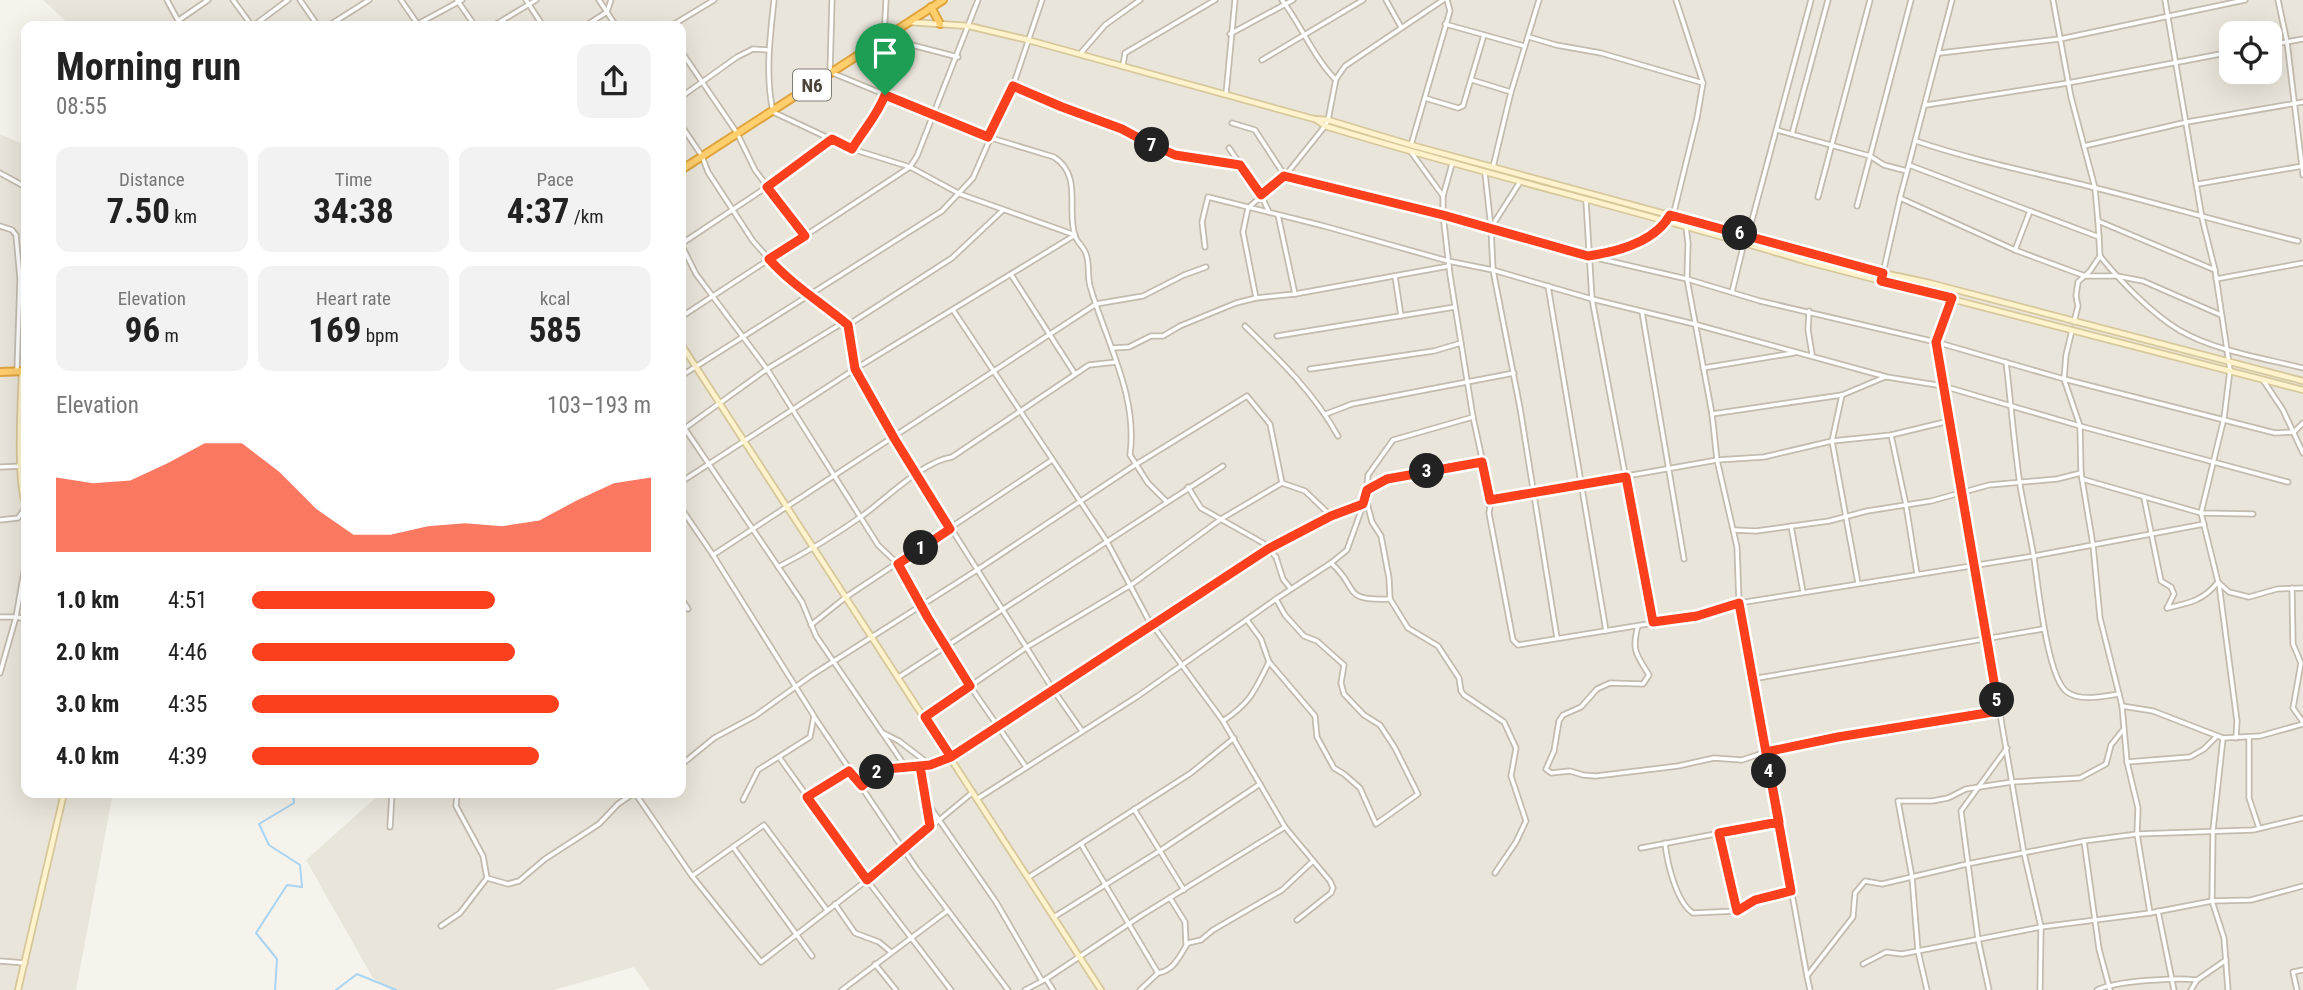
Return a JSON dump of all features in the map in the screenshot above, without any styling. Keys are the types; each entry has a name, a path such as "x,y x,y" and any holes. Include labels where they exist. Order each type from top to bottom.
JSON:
{"highway":[{"name":"N6","path":"686,167 943,0"},
{"path":"931,7 940,24"},
{"path":"0,372 21,371"}],"main road":[{"path":"907,22 969,26 1123,65 1314,118 1411,152 1520,183 1881,281 2303,390"},
{"path":"1327,123 1883,273 2303,381"},
{"path":"1881,281 1883,273"},
{"path":"686,352 1101,990"},
{"path":"18,990 63,798"}],"street":[{"path":"167,0 179,20 208,0"},
{"path":"233,0 249,21"},
{"path":"260,21 288,0"},
{"path":"300,0 315,21"},
{"path":"336,21 369,0"},
{"path":"401,0 414,21"},
{"path":"526,0 540,21"},
{"path":"502,21 537,0"},
{"path":"599,0 613,21"},
{"path":"593,21 607,12 611,0"},
{"path":"679,21 714,0"},
{"path":"774,0 768,50 768,89 773,112 852,149 910,167 960,194 1075,235"},
{"path":"832,0 830,72 988,137 1054,157 1067,169 1073,194 1075,235 1086,254 1089,283 1130,403 1133,432 1130,455 1135,465 1166,501"},
{"path":"886,0 886,36 958,57"},
{"path":"686,314 910,167 958,57 978,0"},
{"path":"686,372 942,211 960,194 972,178 1013,86 1042,0"},
{"path":"1080,54 1105,25 1140,0"},
{"path":"1123,65 1125,53 1214,0"},
{"path":"1226,94 1235,0"},
{"path":"1230,34 1284,2 1293,0"},
{"path":"1262,60 1363,0"},
{"path":"1386,0 1401,27"},
{"path":"1256,298 1242,232 1248,208 1284,176 1327,123 1336,79 1345,65 1445,0 1450,11 1412,145"},
{"path":"1493,167 1511,92 1539,0"},
{"path":"1588,256 1613,252 1647,237 1671,215 1697,118 1703,83 1676,0"},
{"path":"1792,134 1828,0"},
{"path":"1818,197 1870,0"},
{"path":"1857,206 1911,0"},
{"path":"1883,273 1952,0"},
{"path":"2053,0 2068,83 2095,188 2098,221 2099,256 2078,282 2078,306 2074,322"},
{"path":"2165,0 2202,218 2215,270 2228,348 2230,370 2224,418 2201,513 2218,582 2237,721 2236,738"},
{"path":"1940,53 2060,39 2245,0"},
{"path":"2278,0 2287,42 2303,175"},
{"path":"423,21 459,1 472,21"},
{"path":"1748,235 1810,1"},
{"path":"1284,2 1323,66 1336,79"},
{"path":"1446,24 1525,46"},
{"path":"1424,98 1458,108 1463,106 1484,35"},
{"path":"1529,37 1556,45 1601,52 1703,83"},
{"path":"2282,43 2303,39"},
{"path":"686,93 752,49 768,50"},
{"path":"1926,105 2068,83 2219,53"},
{"path":"686,58 737,133 755,170 805,236"},
{"path":"1472,80 1511,92"},
{"path":"1013,86 1122,129 1175,155 1240,165"},
{"path":"852,149 862,131 877,114 885,95"},
{"path":"2084,146 2187,122 2303,102"},
{"path":"1232,123 1255,130 1284,176 1443,215 1588,256 1936,342 2064,379 2275,433 2294,432 2303,423"},
{"path":"1776,130 1870,156 1884,165 1908,168 2099,237"},
{"path":"686,132 753,241 785,276 848,325 855,369 894,438 1082,731"},
{"path":"686,241 767,187 832,139"},
{"path":"1916,141 1955,154 2298,241"},
{"path":"1229,148 1270,213"},
{"path":"1411,152 1443,196"},
{"path":"1452,164 1443,196 1449,264 1473,417 1490,500 1489,513 1513,640 1518,645 1697,616 1739,603 2034,556 2204,524"},
{"path":"2197,184 2303,166"},
{"path":"0,173 21,184"},
{"path":"1485,173 1493,270 1514,373 1557,638"},
{"path":"1491,228 1520,183"},
{"path":"1205,247 1202,222 1208,197 1449,264 1493,270 1887,377 1943,386 2288,482"},
{"path":"1900,198 2015,250 2085,276 2117,276 2143,281 2221,315"},
{"path":"1586,201 1592,299 1653,622"},
{"path":"686,428 767,369 839,325 848,325 952,258 1003,210"},
{"path":"2015,250 2030,211"},
{"path":"1278,215 1295,295"},
{"path":"1685,219 1688,243 1687,279 1712,414 1717,460 1737,547 1739,603 1810,990"},
{"path":"2098,221 2215,270"},
{"path":"0,226 12,230 16,235 21,325"},
{"path":"686,479 855,369 1075,235"},
{"path":"1732,292 1745,242"},
{"path":"686,254 696,274 767,369 878,545 898,564 970,686 1026,767"},
{"path":"2099,256 2117,276 2178,329 2197,339 2303,368"},
{"path":"2216,279 2303,263"},
{"path":"1112,348 1129,347 1151,336 1163,336 1180,326 1256,298 1295,295 1449,264"},
{"path":"713,555 786,506 836,477 1096,304 1143,296 1206,267"},
{"path":"1011,275 1075,374"},
{"path":"1395,276 1401,316"},
{"path":"1548,286 1606,631"},
{"path":"1955,290 1936,342 2024,853 2040,927 2040,990"},
{"path":"1277,336 1455,307"},
{"path":"953,310 1106,540 1153,626 1234,738 1285,827 1330,881 1333,888 1331,893 1297,920"},
{"path":"1809,311 1808,330 1813,355"},
{"path":"1642,312 1684,559"},
{"path":"1245,326 1296,376 1326,414 1338,436"},
{"path":"2072,330 2064,379 2080,426 2081,473 2093,545 2100,618 2122,706 2127,762 2138,808 2137,834 2150,913"},
{"path":"1310,369 1434,351 1461,343"},
{"path":"1703,368 1797,352"},
{"path":"778,567 814,548 941,458 951,457 1089,365 1116,362"},
{"path":"2006,362 2020,484 2034,556 2043,629 2052,659 2066,691 2091,698 2119,694"},
{"path":"1326,414 1352,404 1514,373"},
{"path":"1712,414 1842,395 1887,377"},
{"path":"2262,378 2294,432 2303,453"},
{"path":"1842,395 1832,441 1858,583"},
{"path":"686,761 714,738 755,716 872,636 1135,465 1247,396 1269,424 1282,483"},
{"path":"978,799 1184,666 1276,599 1331,564 1347,550 1366,501 1368,475 1394,440 1473,417"},
{"path":"1490,500 1717,460 1764,457 1832,441 1891,435 1949,421"},
{"path":"686,434 802,602 811,625 905,767"},
{"path":"1891,435 1917,575"},
{"path":"811,625 846,597 1052,460"},
{"path":"1367,490 1387,479 1482,462"},
{"path":"0,467 21,466"},
{"path":"899,677 1223,466"},
{"path":"1734,530 1756,531 1846,517 1931,501 1989,485 2020,484 2081,473"},
{"path":"2082,479 2201,513 2253,514"},
{"path":"925,717 1027,647 1131,585 1221,519 1282,483 1305,491 1331,516"},
{"path":"1188,487 1201,508 1263,543 1276,557 1283,579 1291,589"},
{"path":"2144,498 2161,581 2171,587 2174,594 2168,608 2196,602 2209,594 2218,582"},
{"path":"862,786 880,771 930,765 951,757 1268,549 1366,501"},
{"path":"1366,501 1372,522 1381,536 1390,599 1408,628 1437,646 1459,678 1464,695 1504,722 1516,748 1511,776 1526,821 1517,842 1495,873"},
{"path":"0,520 18,518 21,515"},
{"path":"686,515 849,771 947,911 1008,990"},
{"path":"1791,526 1804,592"},
{"path":"1331,564 1342,573 1350,591 1357,596 1364,600 1390,599"},
{"path":"2218,582 2229,592 2249,597 2277,589 2303,588"},
{"path":"0,673 21,588"},
{"path":"2122,706 2153,711 2223,738 2260,737 2303,723 2292,708 2301,663 2293,644 2292,588"},
{"path":"1247,620 1261,639 1269,662 1315,716 1317,737 1334,768 1360,788 1376,824 1418,794 1380,725 1364,715 1344,694 1341,683 1344,665 1317,641 1304,636 1285,615 1276,599"},
{"path":"0,617 21,618"},
{"path":"1638,626 1634,648 1636,656 1649,675 1647,680 1643,684 1610,683 1597,689 1581,707 1563,715 1555,751 1546,769 1551,773 1570,771 1596,776 1678,766 1714,758 1742,760 1766,752 1838,737 1999,711"},
{"path":"1752,680 2043,629"},
{"path":"1223,721 1244,707 1269,662"},
{"path":"743,800 758,770 810,737 814,716"},
{"path":"1927,990 1918,951 1912,877 1898,801 1932,801 1948,798 1966,789 2086,776 2106,764 2111,745 2124,728"},
{"path":"882,733 899,741 930,765"},
{"path":"2127,762 2190,757 2204,749 2217,736"},
{"path":"2249,737 2249,797 2259,828"},
{"path":"1029,877 1191,773 1234,738"},
{"path":"2223,738 2213,830 2212,901 2224,938 2228,990"},
{"path":"1989,990 1978,939 1961,811 2007,748"},
{"path":"779,757 867,880 951,990"},
{"path":"920,766 930,826"},
{"path":"807,797 849,771"},
{"path":"1054,917 1260,784"},
{"path":"638,798 692,876 761,962 867,880 973,792"},
{"path":"390,827 391,798"},
{"path":"441,926 460,913 487,878 483,856 456,806 457,798"},
{"path":"487,878 508,884 519,881 545,859 599,824 627,798"},
{"path":"928,804 1053,990"},
{"path":"1134,809 1184,890"},
{"path":"1807,976 1853,917 1855,893 1861,883 1869,880 1882,884 2084,841 2137,834 2259,828 2303,818"},
{"path":"1641,848 1779,822"},
{"path":"692,876 764,825 827,910"},
{"path":"1025,990 1285,827"},
{"path":"1719,833 1737,911"},
{"path":"2084,841 2099,949 2110,987"},
{"path":"1665,843 1668,867 1688,910 1699,914 1737,911 1755,900 1791,891"},
{"path":"1081,844 1158,973"},
{"path":"733,847 812,956"},
{"path":"1140,990 1158,973 1163,973 1178,961 1191,942 1201,940 1213,930 1282,890 1313,861"},
{"path":"1863,964 1886,951 1902,954 2040,927 2150,913 2212,901 2251,900 2303,886"},
{"path":"1170,898 1185,922 1186,946"},
{"path":"835,904 855,933 879,942 891,952"},
{"path":"842,990 947,911"},
{"path":"2158,911 2174,990"},
{"path":"2191,990 2197,980 2226,960"},
{"path":"0,961 25,963"},
{"path":"875,964 896,990"},
{"path":"2297,990 2293,972 2303,970"},
{"path":"2097,990 2183,978 2197,980"}],"shaded area":[{"path":"43,0 2303,0 2303,990 650,990 634,967 554,990 392,990 373,978 306,860 375,798 686,798 686,21 66,21"},
{"path":"0,134 21,143 21,798 112,798 76,990 0,990"}],"waterway":[{"path":"275,990 277,959 256,933 287,885 302,887 300,865 269,845 259,824 294,803 294,798"},
{"path":"336,990 357,974 396,990"}],"route":[{"path":"885,95 877,114 862,131 852,149 832,139 767,187 805,236 769,259 785,276 848,325 855,369 950,529 898,564 970,686 925,717 951,757 930,765 920,766 930,826 867,880 807,797 849,771 862,786 874,774 886,769 930,765 951,757 1268,549 1331,516 1363,504 1367,490 1387,479 1482,462 1490,500 1626,477 1653,622 1697,616 1739,603 1752,680 1766,752 1791,891 1755,900 1737,911 1719,833 1779,822 1766,752 1838,737 1999,711 1936,342 1952,298 1881,281 1883,273 1670,215 1666,222 1647,237 1613,252 1588,256 1443,215 1284,176 1261,195 1240,165 1175,155 1122,129 1013,86 988,137 885,95"}]}
